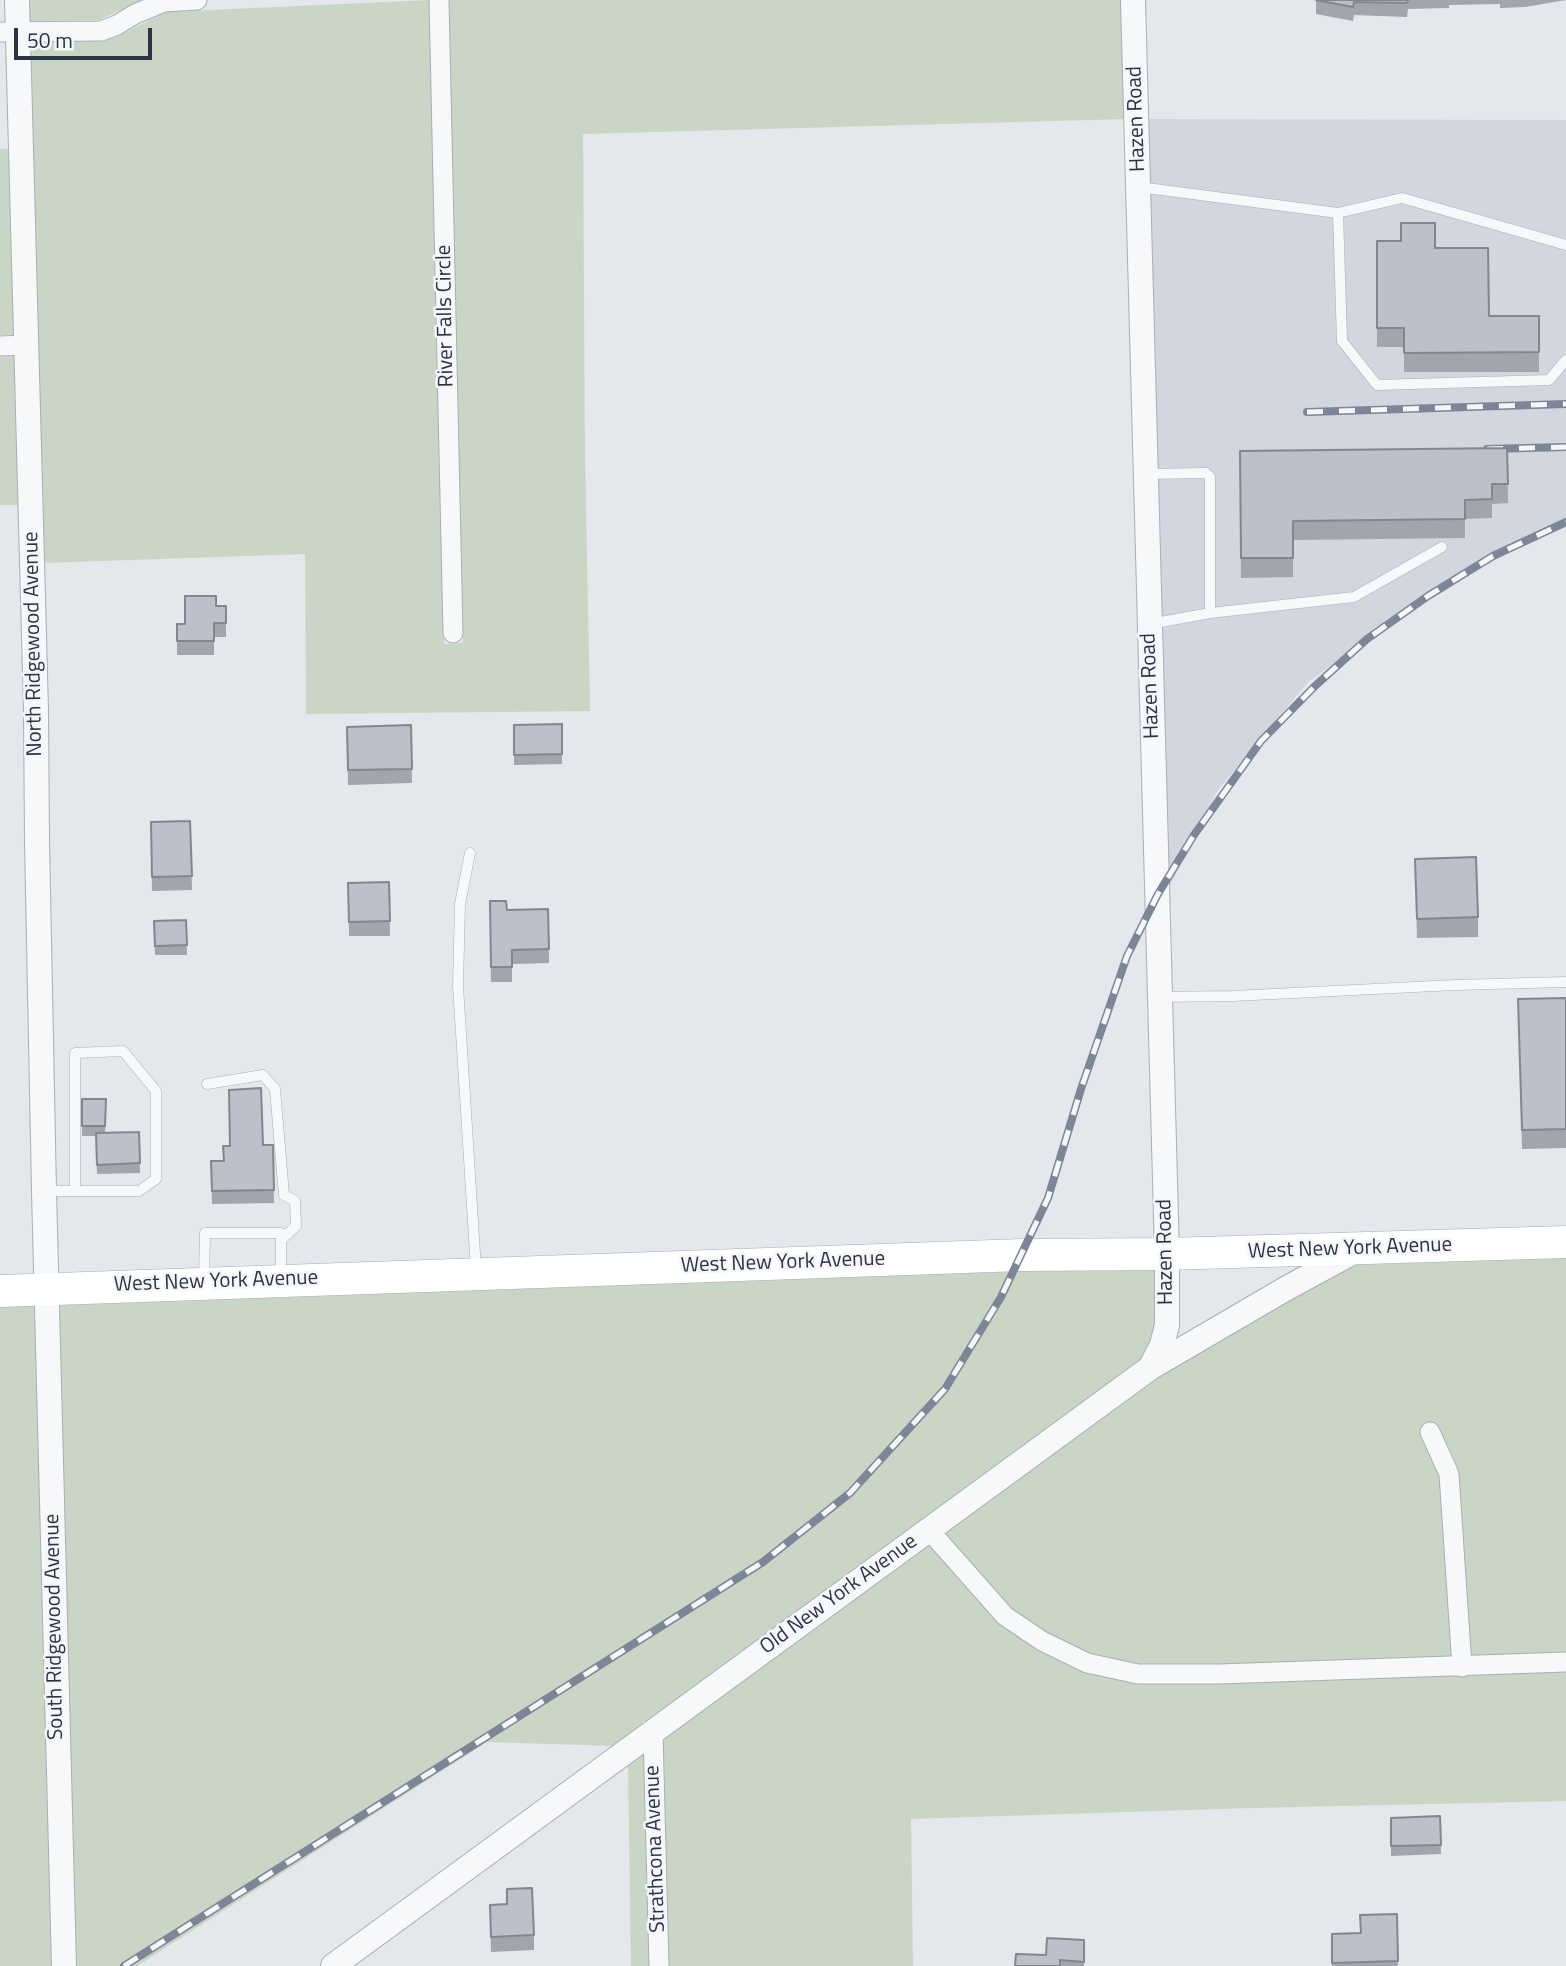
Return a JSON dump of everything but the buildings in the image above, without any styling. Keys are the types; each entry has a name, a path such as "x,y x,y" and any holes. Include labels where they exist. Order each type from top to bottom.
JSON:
{"main road":[{"name":"West New York Avenue","path":"0,1291 1009,1255 1167,1254 1566,1242"}],"street":[{"name":"North Ridgewood Avenue","path":"17,0 9,32 27,345 46,1288"},
{"path":"9,32 101,31 164,2 197,0"},
{"name":"River Falls Circle","path":"439,0 453,633"},
{"name":"Hazen Road","path":"1133,0 1167,1254 1167,1325 1162,1345 1150,1368"},
{"path":"0,346 27,345"},
{"name":"Old New York Avenue","path":"333,1966 1150,1368 1287,1287 1360,1249"},
{"name":"South Ridgewood Avenue","path":"46,1288 64,1966"},
{"path":"1430,1432 1450,1474 1462,1667"},
{"path":"929,1530 1005,1616 1042,1641 1087,1663 1138,1674 1219,1674 1566,1662"},
{"name":"Strathcona Avenue","path":"653,1732 659,1966"}],"lane":[{"path":"1139,187 1338,213 1402,198 1566,245"},
{"path":"1338,213 1342,341 1377,385 1549,380 1566,360"},
{"path":"1145,474 1206,472 1210,477 1210,612"},
{"path":"1149,624 1210,612 1354,597 1442,547"},
{"path":"470,853 460,904 458,986 476,1273"},
{"path":"1161,997 1566,982"},
{"path":"44,1191 75,1191 139,1191 156,1179 156,1091 123,1051 75,1053 75,1191"},
{"path":"207,1084 263,1075 275,1089 284,1195 295,1202 296,1226 281,1240"},
{"path":"204,1282 205,1233 281,1233 281,1279"}],"shaded area":[{"path":"1148,119 1566,120 1566,527 1474,568 1309,681 1217,791 1168,890"}],"green space":[{"path":"27,0 142,0 99,20 27,21"},
{"path":"430,0 444,644 463,643 449,0 1123,0 1127,119 583,134 590,711 306,714 305,554 42,563 28,42 103,41 166,12"},
{"path":"0,149 12,149 17,335 0,335"},
{"path":"17,356 22,505 0,505 0,357"},
{"path":"1566,1252 1566,1801 911,1819 913,1966 669,1966 662,1737 1151,1381 1154,1382 1157,1376 1291,1297 1362,1259"},
{"path":"1158,1265 1158,1323 1143,1360 650,1721 643,1721 643,1726 615,1746 487,1742 137,1966 74,1966 56,1299"},
{"path":"37,1300 55,1966 0,1966 0,1302"},
{"path":"644,1751 650,1966 631,1966 628,1763"}],"railway":[{"path":"1307,412 1566,404"},
{"path":"1487,449 1566,447"},
{"path":"124,1966 763,1562 850,1493 945,1389 1001,1297 1048,1198 1081,1089 1127,956 1158,894 1194,835 1261,741 1315,686 1367,639 1428,596 1493,556 1566,522"}]}
